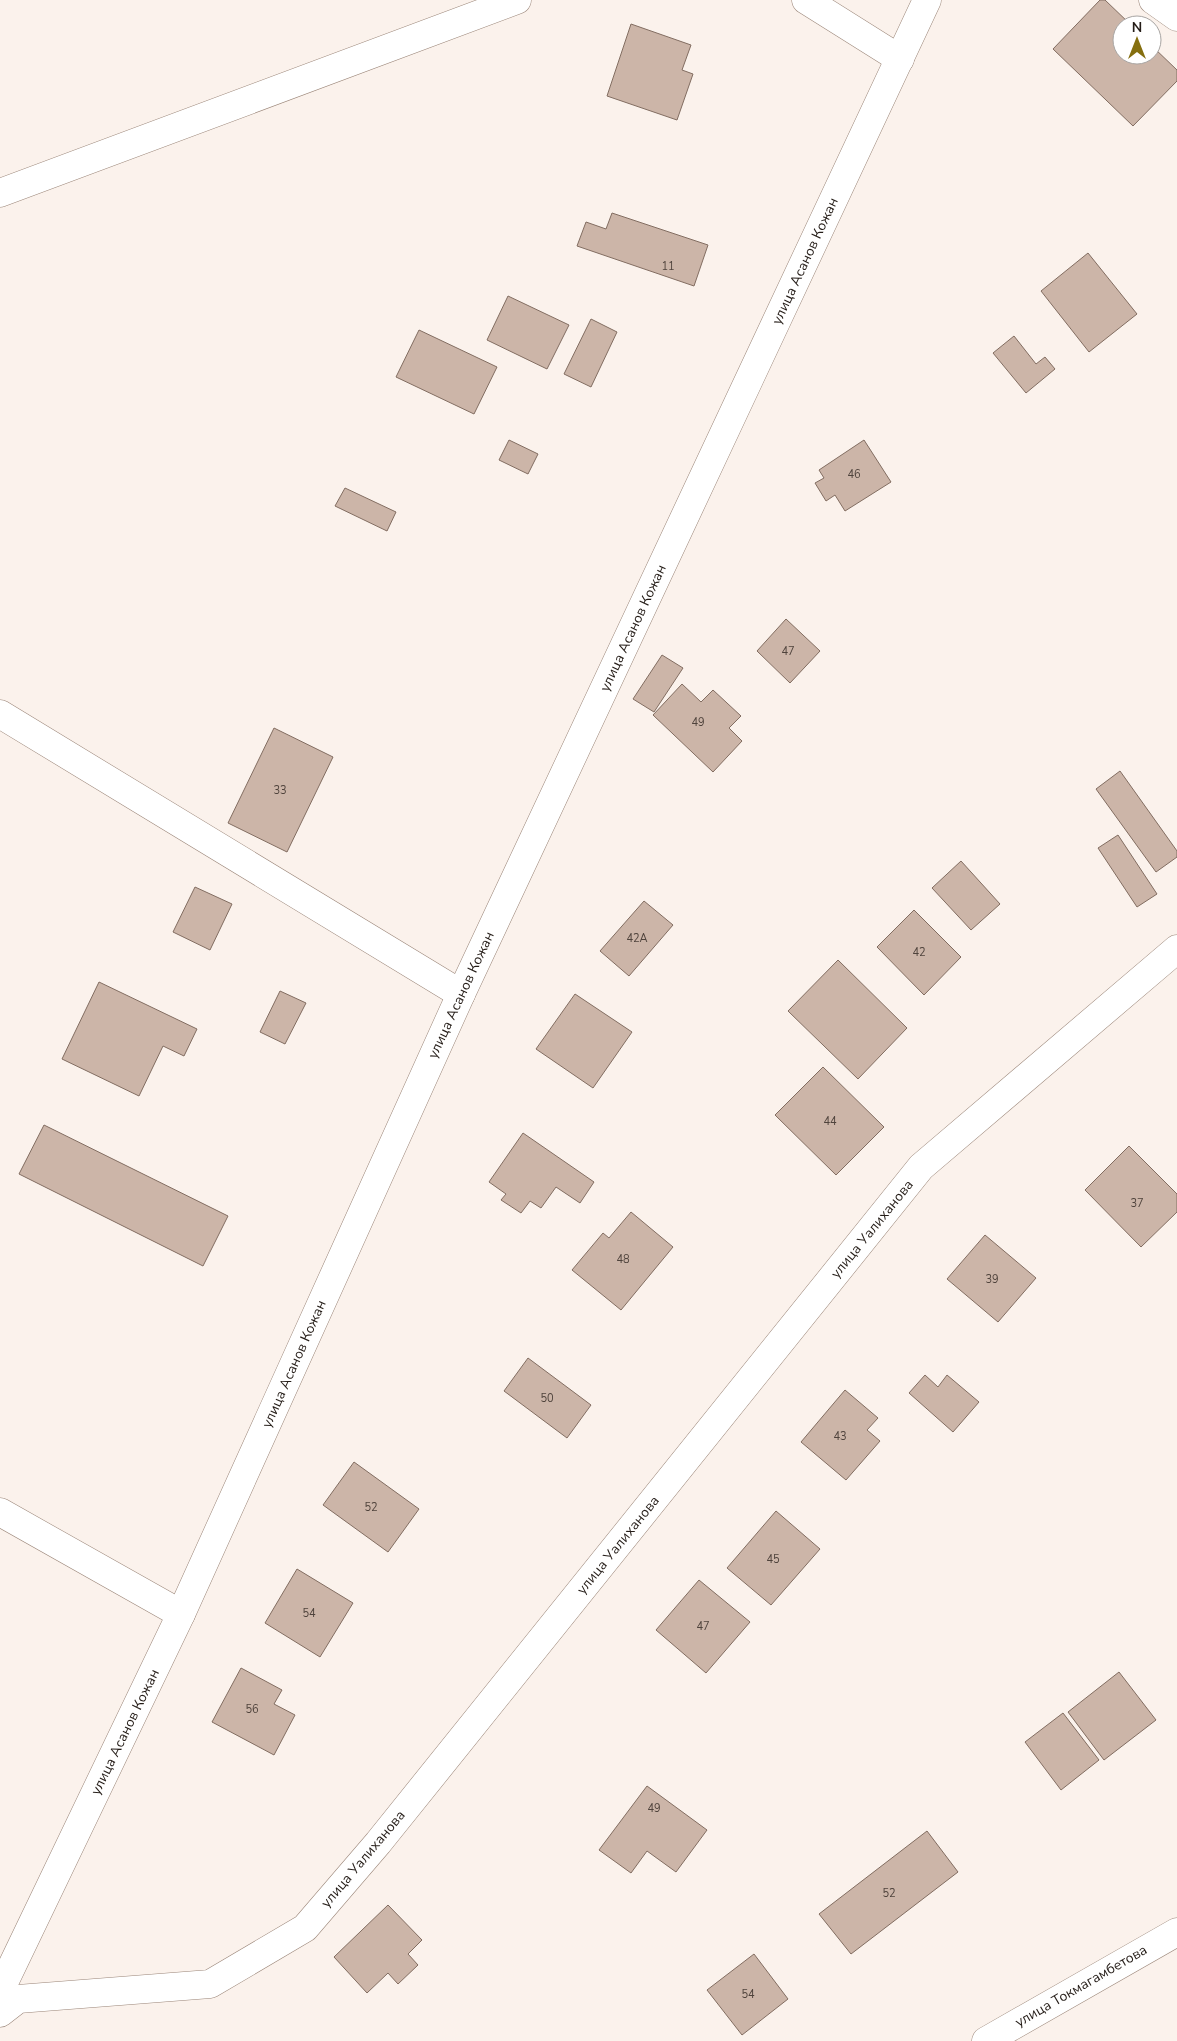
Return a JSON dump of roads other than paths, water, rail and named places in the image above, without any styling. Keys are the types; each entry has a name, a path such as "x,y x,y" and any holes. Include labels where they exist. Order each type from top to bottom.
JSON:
{"street":[{"path":"0,193 518,0"},
{"path":"806,0 900,58"},
{"name":"улица Асанов Кожан","path":"0,1992 181,1614 460,994 927,0"},
{"path":"1153,0 1177,17"},
{"path":"0,714 460,994"},
{"name":"улица Уалиханова","path":"0,2013 18,1999 210,1984 305,1928 378,1843 921,1167 1177,949"},
{"path":"0,1512 181,1614"},
{"name":"улица Токмагамбетова","path":"986,2041 1177,1932"}]}
